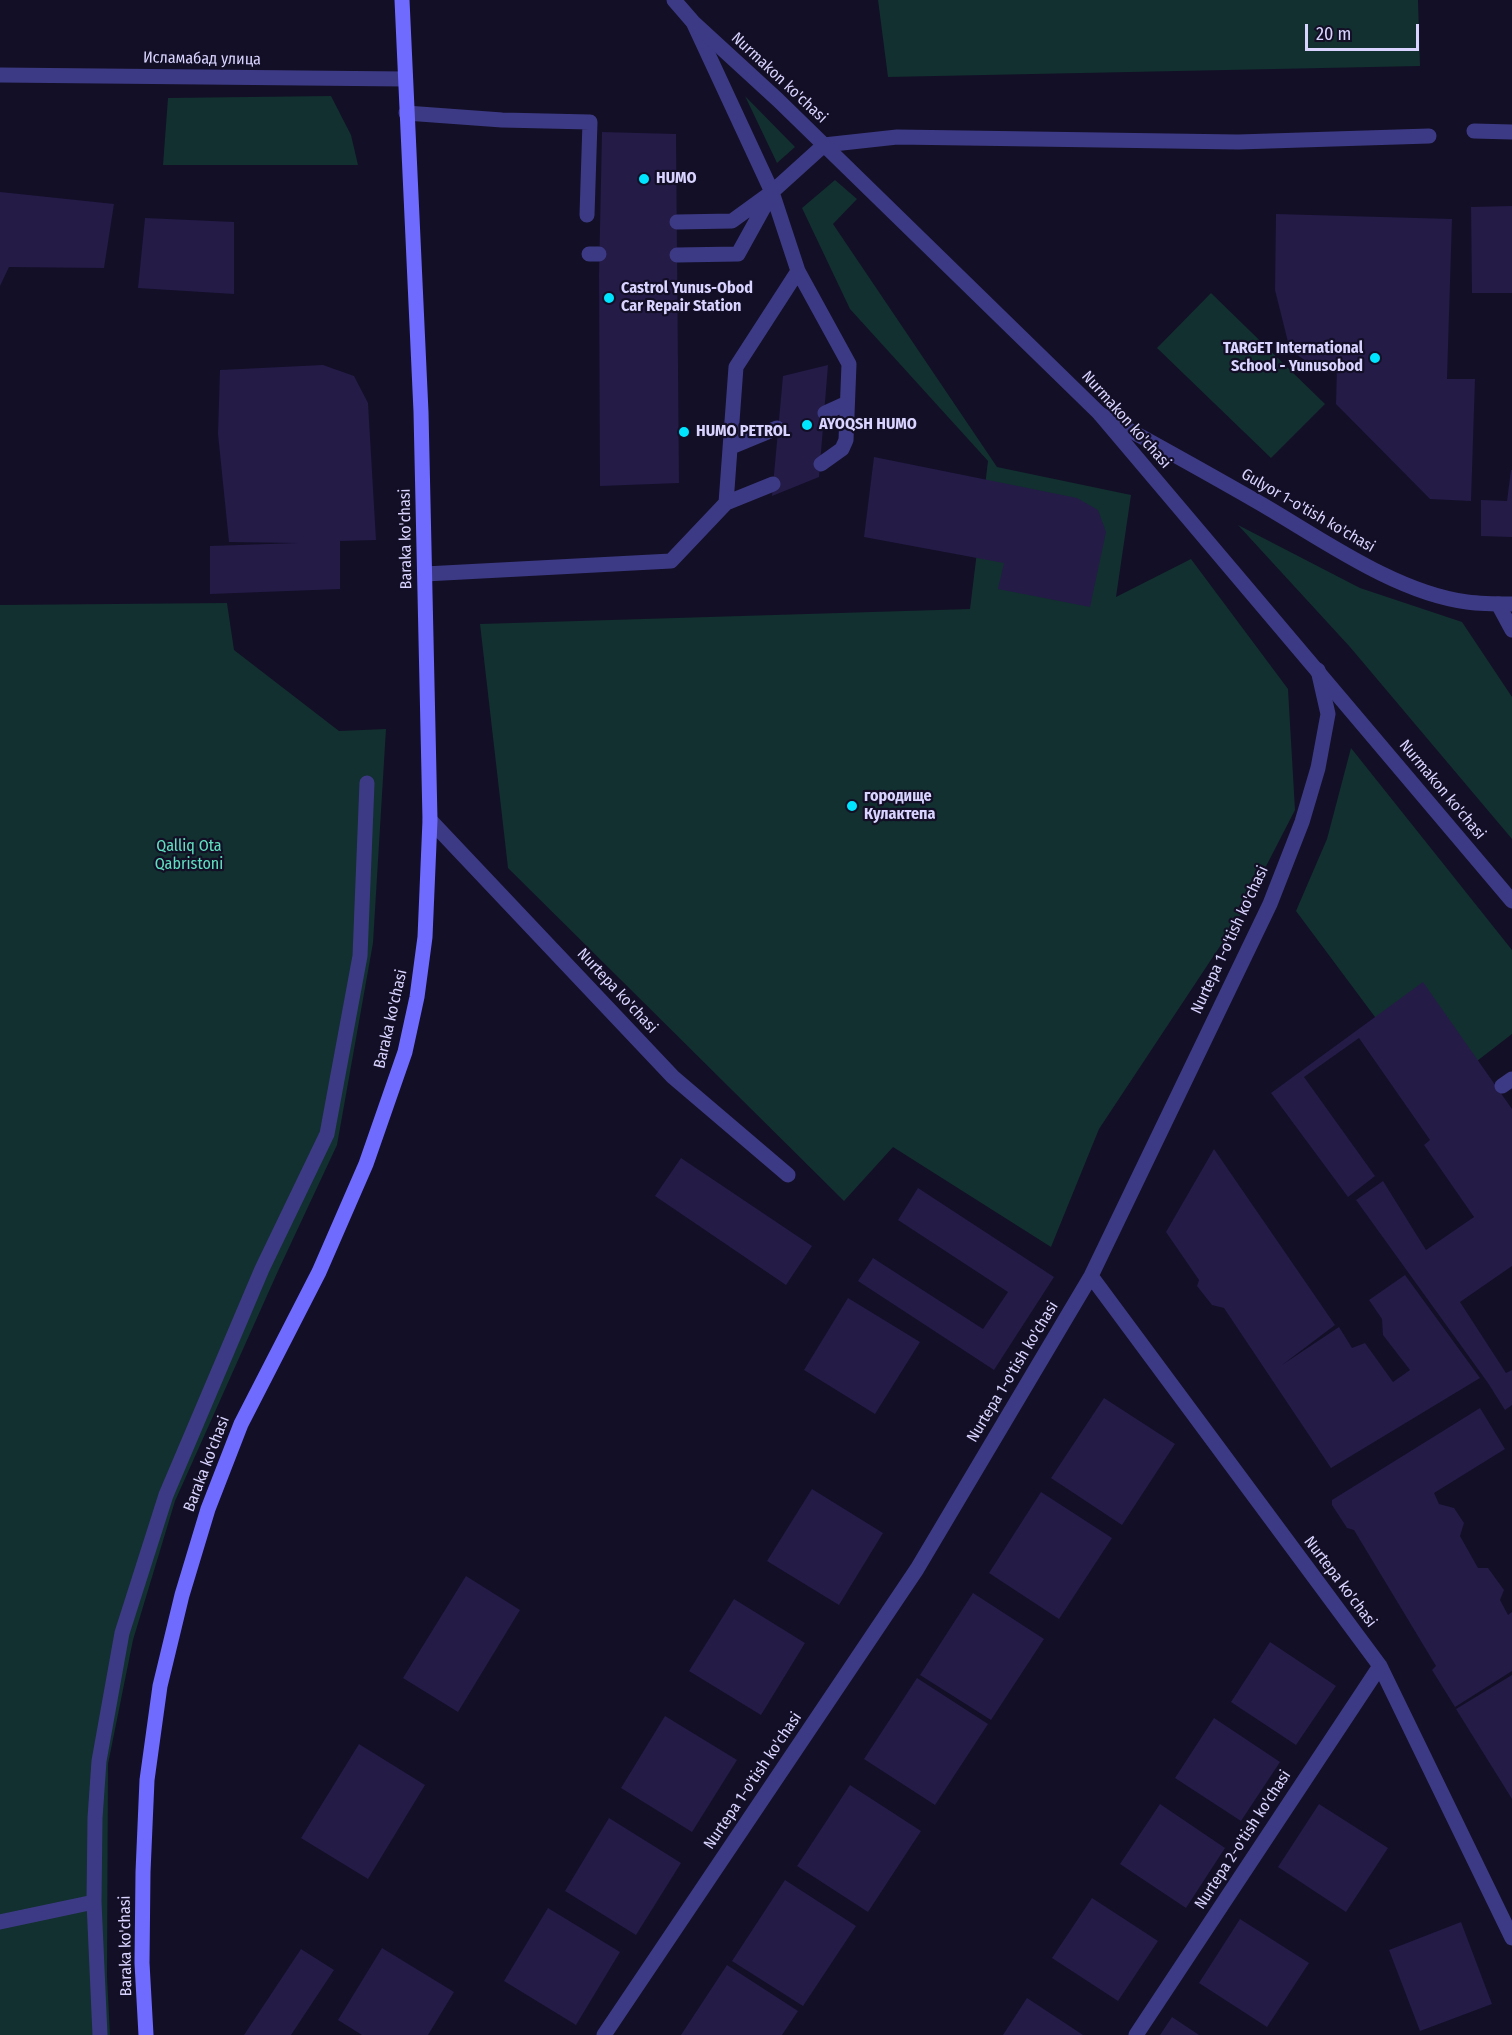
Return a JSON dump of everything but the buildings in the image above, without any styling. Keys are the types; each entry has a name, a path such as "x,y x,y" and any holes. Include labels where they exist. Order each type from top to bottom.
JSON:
{"main road":[{"name":"Baraka ko'chasi","path":"146,2035 142,1963 147,1780 160,1686 182,1595 208,1509 241,1424 319,1272 366,1164 405,1052 417,997 425,937 430,820 425,574 417,294 402,0"}],"street":[{"name":"Nurmakon ko'chasi","path":"674,0 693,22 824,145 1099,413 1512,901"},
{"path":"693,22 772,192 798,271 849,364 846,440 842,449 821,464"},
{"name":"Исламабад улица","path":"0,75 405,79"},
{"path":"406,113 502,120 590,122 592,220"},
{"path":"1474,131 1512,132"},
{"path":"677,222 732,221 772,192 824,145 897,137 1239,142 1429,136"},
{"path":"677,255 738,254 772,192"},
{"path":"726,503 736,368 798,271"},
{"path":"825,413 847,403"},
{"name":"Gulyor 1-o'tish ko'chasi","path":"1099,413 1210,474 1373,569 1402,583 1465,602 1505,604"},
{"path":"731,447 777,428"},
{"path":"425,574 671,561 726,503 773,483"},
{"path":"1505,604 1512,630"},
{"name":"Nurtepa 1-o'tish ko'chasi","path":"604,2035 917,1569 1091,1276 1270,904 1302,822 1318,768 1328,714 1318,670"},
{"path":"100,2035 94,1902 95,1818 99,1761 122,1633 166,1495 262,1269 327,1134 360,956 367,783"},
{"name":"Nurtepa ko'chasi","path":"430,820 673,1077 788,1175"},
{"name":"Nurtepa ko'chasi","path":"1091,1276 1380,1666 1512,1938"},
{"name":"Nurtepa 2-o'tish ko'chasi","path":"1136,2035 1380,1666"},
{"path":"0,1922 94,1902"}],"green space":[{"path":"878,0 1418,0 1420,66 888,77"},
{"path":"331,96 351,135 358,165 163,165 168,98"},
{"path":"745,96 795,147 777,163"},
{"path":"835,180 857,199 833,224 997,467 1131,495 1116,597 1191,559 1288,689 1295,810 1242,913 1099,1129 1051,1247 893,1147 844,1201 508,868 480,624 970,609 988,461 850,309 802,208"},
{"path":"1211,293 1325,404 1271,458 1157,348"},
{"path":"1238,525 1360,588 1462,622 1512,697 1512,839 1350,647"},
{"name":"Qalliq Ota Qabristoni","path":"227,603 234,650 339,731 386,729 373,943 337,1145 175,1501 133,1640 108,1764 107,1976 110,2035 0,2035 0,605"},
{"path":"1351,748 1512,950 1512,1034 1477,1061 1375,1017 1296,911 1327,839"}],"place":[{"name":"HUMO","path":"644,179"},
{"name":"Castrol Yunus-Obod Car Repair Station","path":"609,298"},
{"name":"TARGET International School - Yunusobod","path":"1375,358"},
{"name":"AYOQSH HUMO","path":"807,425"},
{"name":"HUMO PETROL","path":"684,432"},
{"name":"городище Кулактепа","path":"852,806"}]}
